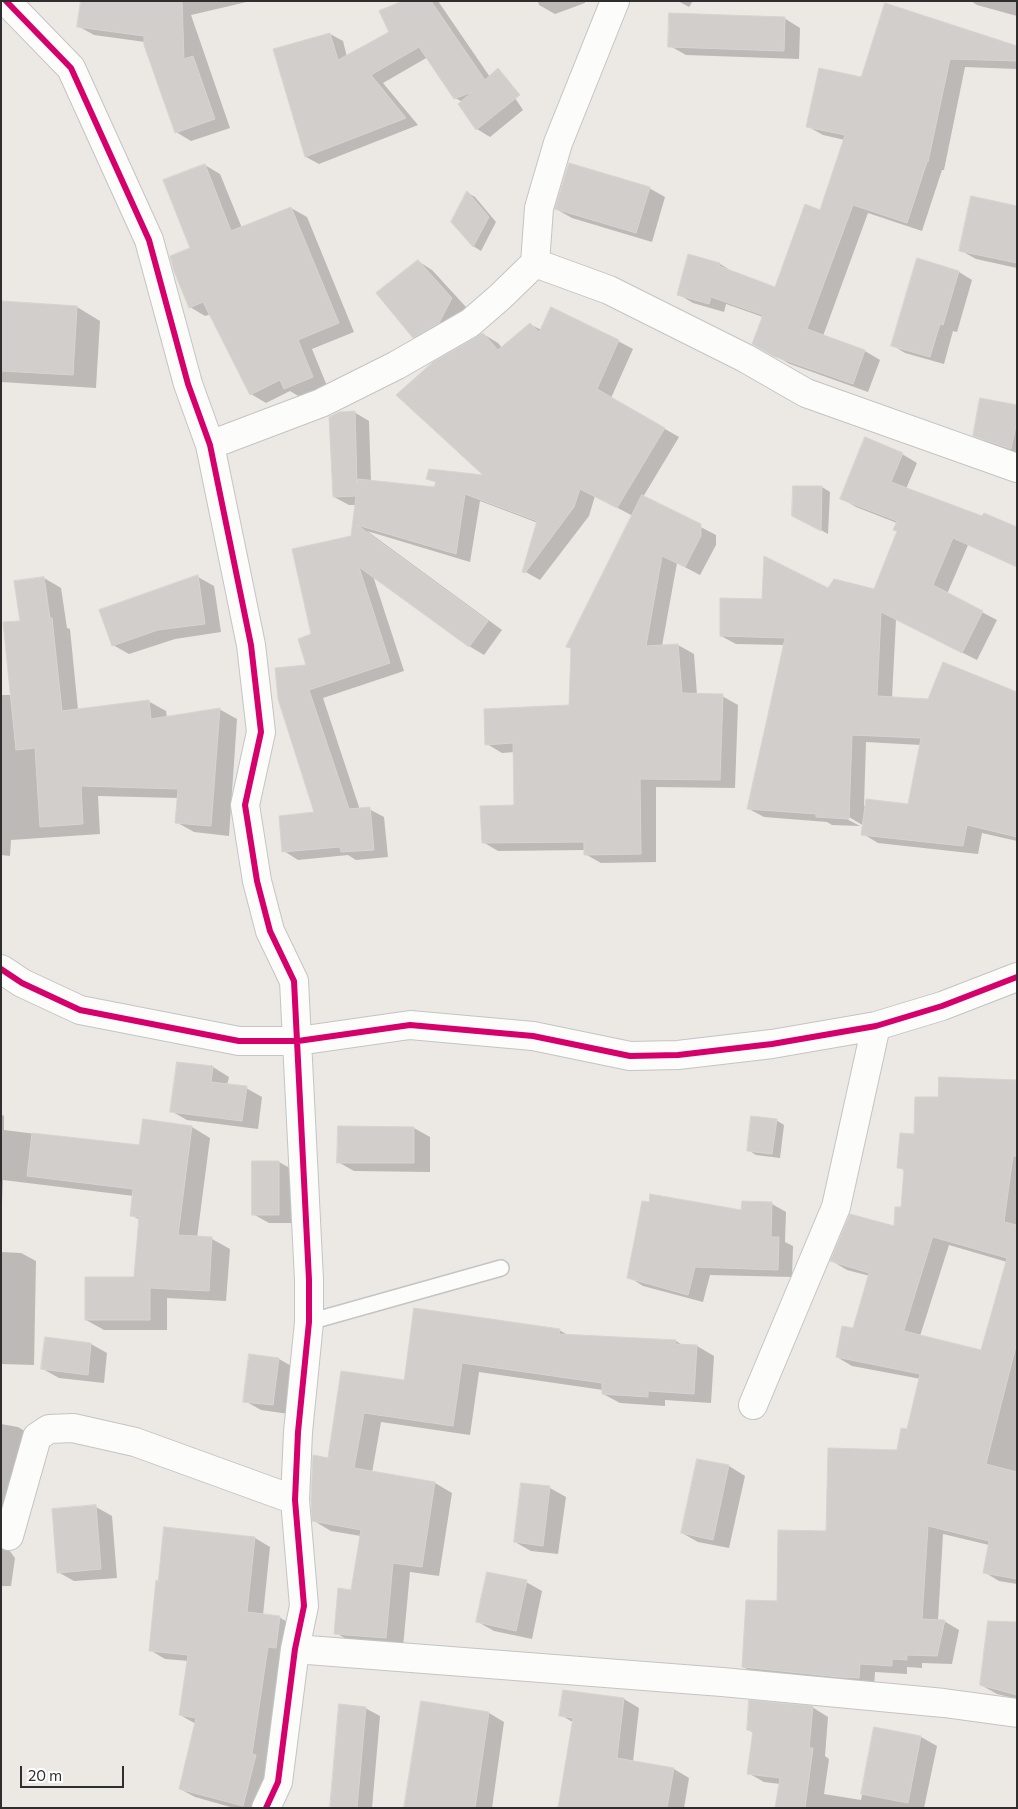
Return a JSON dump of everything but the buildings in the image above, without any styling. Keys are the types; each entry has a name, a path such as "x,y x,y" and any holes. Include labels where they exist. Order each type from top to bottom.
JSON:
{"street":[{"path":"6,1 71,68 149,240 188,384 210,445 251,645 261,732 245,805 257,881 270,931 294,981 309,1280 309,1322 298,1432 295,1500 304,1606 295,1649 278,1782 266,1808"},
{"path":"210,445 321,403 396,365 470,323 535,263 539,208 558,143 615,1"},
{"path":"535,263 608,290 745,358 806,393 1017,468"},
{"path":"1,969 22,983 80,1010 239,1041 298,1042 410,1025 533,1036 630,1056 678,1055 772,1044 876,1026 942,1006 1017,977"},
{"path":"753,1405 836,1208 876,1026"},
{"path":"9,1536 37,1438 49,1429 73,1428 135,1442 295,1500"},
{"path":"295,1649 722,1682 934,1702 1017,1713"}],"lane":[{"path":"309,1322 501,1268"}],"cycle path":[{"path":"6,1 71,68 149,240 188,384 210,445 251,645 261,732 245,805 257,881 270,931 294,981 309,1280 309,1322 298,1432 295,1500 304,1606 295,1649 278,1782 266,1808"},
{"path":"1,969 22,983 80,1010 239,1041 298,1041 410,1025 533,1036 630,1056 678,1055 772,1044 876,1026 942,1006 1017,977"}]}
